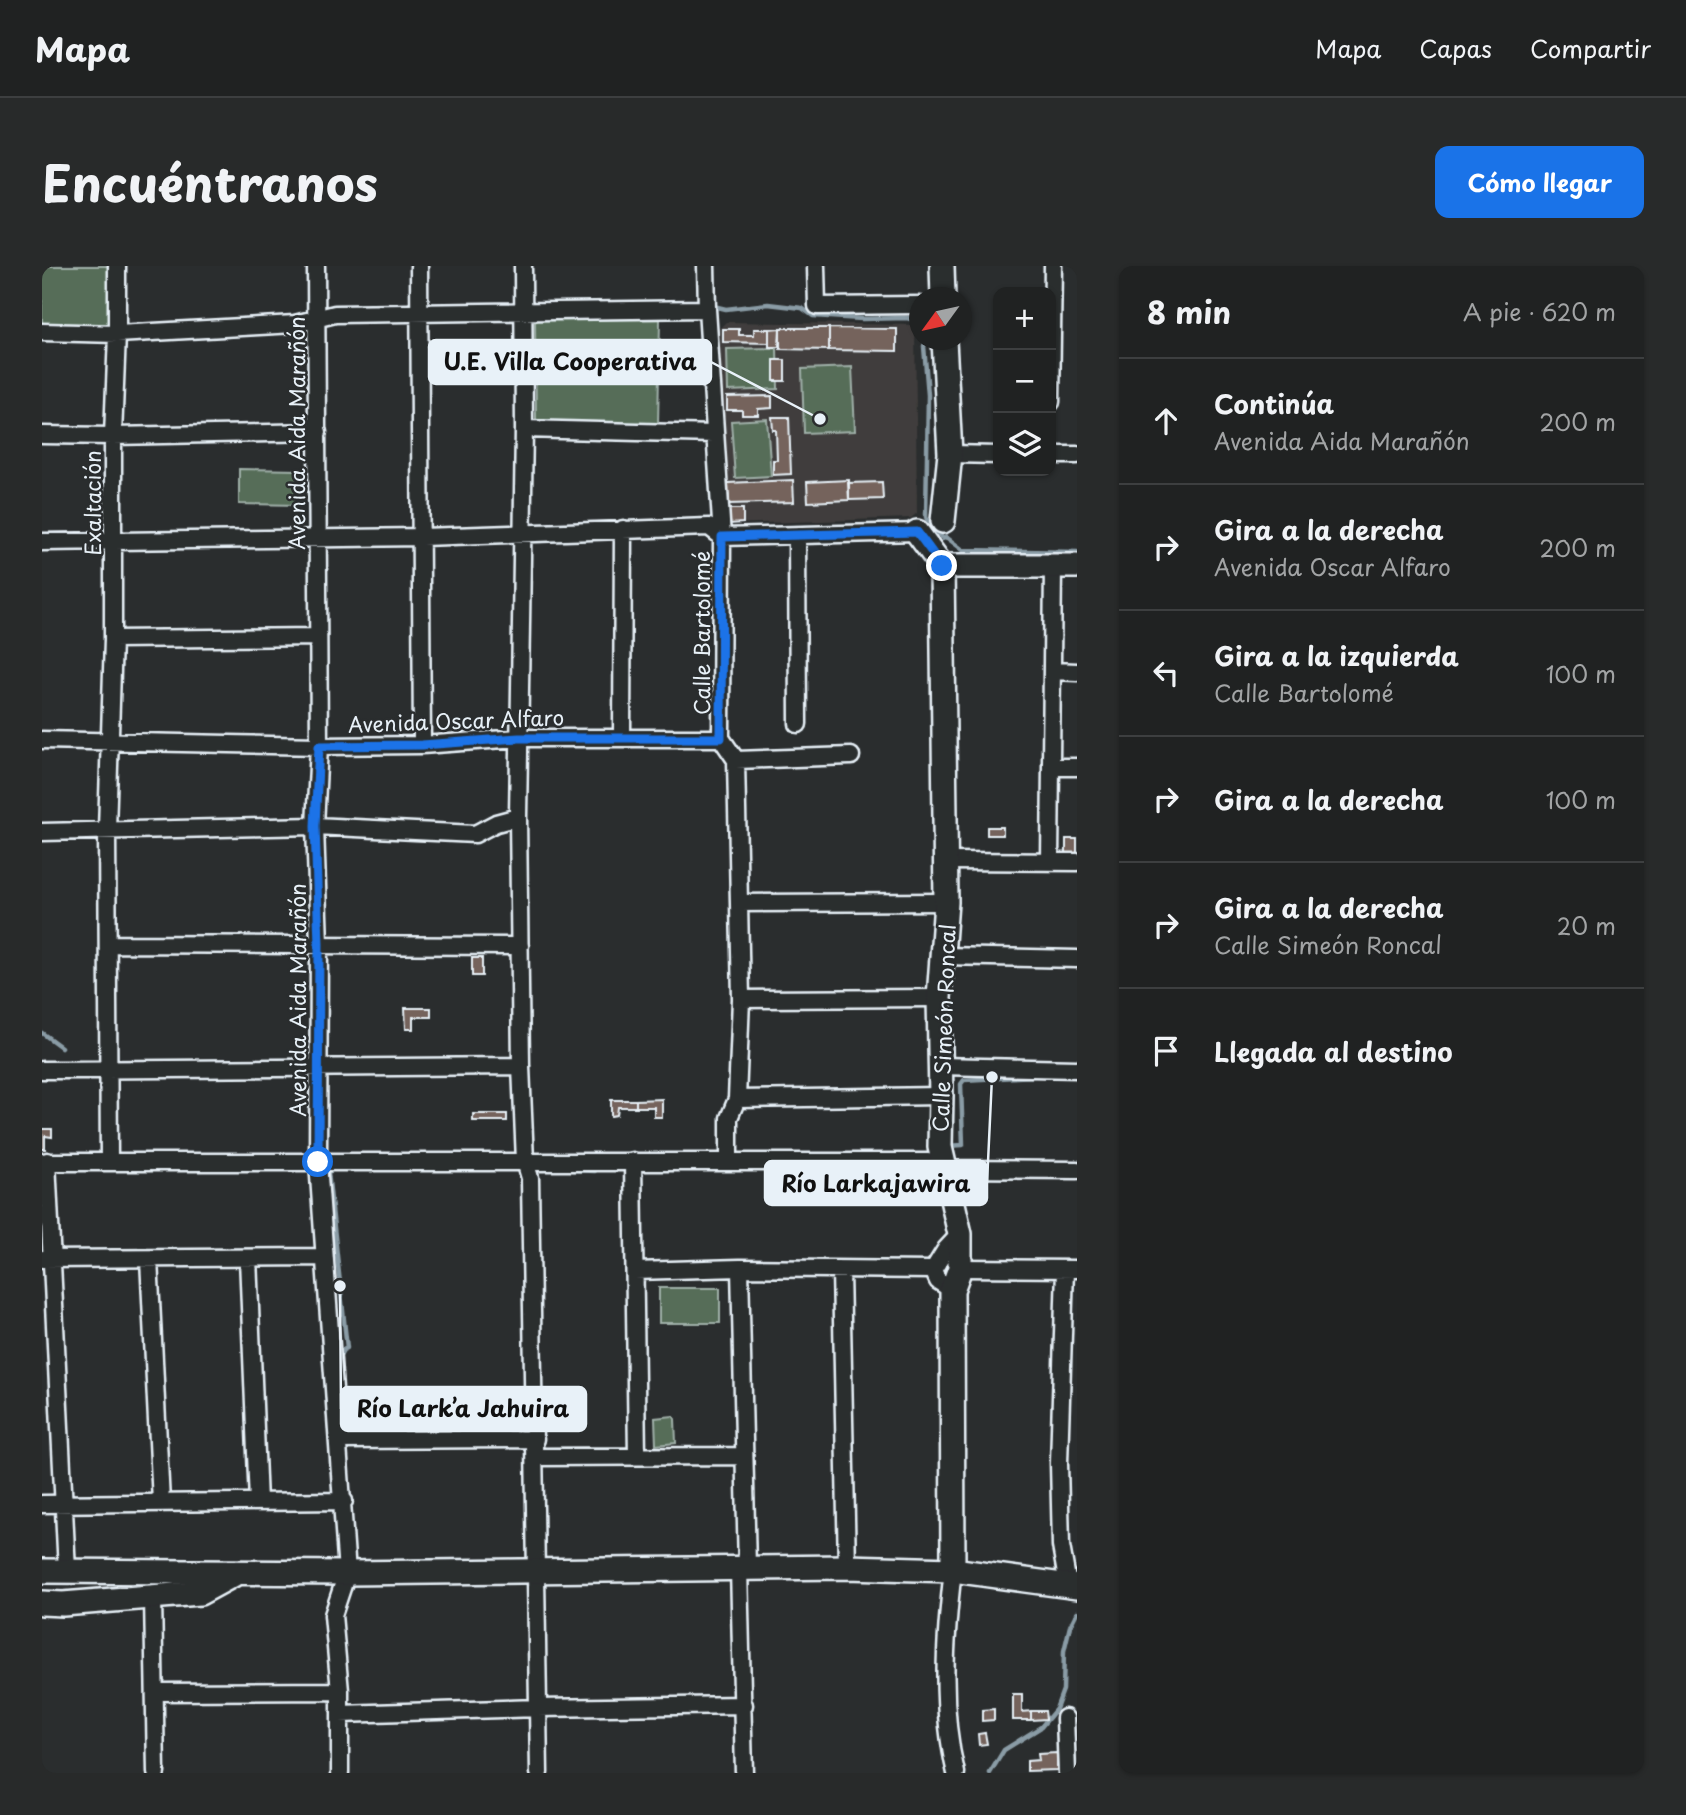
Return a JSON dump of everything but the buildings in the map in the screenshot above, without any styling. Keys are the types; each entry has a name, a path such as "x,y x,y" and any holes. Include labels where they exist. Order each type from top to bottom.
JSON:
{"street":[{"name":"Exaltación","path":"109,1161 107,830 113,639 113,436 117,266"},
{"name":"Avenida Aida Marañón","path":"316,266 319,746 315,826 319,944 318,1162 348,1573 333,1615 340,1691 340,1773"},
{"path":"419,266 422,745"},
{"path":"523,266 524,429 518,817 521,1066 525,1161 530,1178 539,1773"},
{"name":"Calle Bartolomé","path":"706,266 706,309 722,537 721,738 736,760"},
{"path":"816,266 817,306 909,305"},
{"path":"942,266 943,287"},
{"path":"1052,350 1053,266"},
{"path":"42,332 117,334 295,324 335,314 706,309"},
{"path":"943,521 950,454 945,350"},
{"path":"524,429 714,433"},
{"path":"42,435 318,432"},
{"path":"950,454 993,455"},
{"path":"1056,455 1077,455"},
{"path":"42,542 422,537 709,527 722,537 917,532 942,566 1077,566"},
{"path":"622,529 622,737"},
{"path":"797,536 798,724"},
{"name":"Calle Simeón Roncal","path":"942,566 946,902 939,998 942,1096 940,1147 960,1234 960,1268 952,1290 953,1570"},
{"path":"1050,862 1052,566"},
{"path":"113,639 318,637"},
{"path":"1053,671 1077,672"},
{"name":"Avenida Oscar Alfaro","path":"42,740 319,746 422,745 519,738 721,738"},
{"path":"729,1163 729,1118 737,1099 741,999 736,760 851,756"},
{"path":"1052,766 1077,767"},
{"path":"42,832 315,826 475,834 496,823 518,817"},
{"path":"945,861 1077,862"},
{"path":"739,903 946,902"},
{"path":"109,944 520,946"},
{"path":"943,956 1077,959"},
{"path":"741,999 939,998"},
{"path":"42,1070 521,1066"},
{"path":"940,1066 1077,1069"},
{"path":"737,1099 942,1096"},
{"path":"67,1571 47,1259 44,1161 928,1162 946,1169 1077,1170"},
{"path":"633,1161 637,1456"},
{"path":"933,1270 946,1249 960,1234"},
{"path":"47,1259 324,1257"},
{"path":"248,1258 258,1502"},
{"path":"149,1259 161,1502"},
{"path":"635,1271 740,1268 933,1270"},
{"path":"740,1268 744,1457 744,1773"},
{"path":"42,1571 348,1573 847,1567 953,1570 1072,1586 1060,1546 1059,1463 1070,1366 1071,1269 960,1268"},
{"path":"841,1270 847,1567"},
{"path":"933,1270 938,1281 952,1290"},
{"path":"338,1440 534,1439"},
{"path":"535,1457 744,1457"},
{"path":"1059,1463 1077,1463"},
{"path":"42,1504 344,1501"},
{"path":"953,1570 945,1652 947,1704 956,1773"},
{"path":"42,1603 63,1604 200,1593 237,1573"},
{"path":"153,1596 156,1773"},
{"path":"155,1692 340,1691"},
{"path":"340,1714 744,1705"},
{"path":"1065,1718 1067,1773"}],"shaded area":[{"path":"726,322 909,325 909,350 915,350 917,513 911,518 729,524 719,329"}],"green space":[{"path":"42,266 109,266 109,325 42,324"},
{"path":"660,319 658,425 540,423 536,419 535,322"},
{"path":"777,348 778,389 728,391 727,349"},
{"path":"852,367 855,431 804,433 802,369"},
{"path":"767,419 771,476 735,478 731,421"},
{"path":"239,469 299,470 299,505 239,504"},
{"path":"659,1288 720,1288 720,1323 659,1323"},
{"path":"673,1416 676,1443 656,1445 655,1418"}],"waterway":[{"path":"709,305 726,309 768,304 802,308 813,316 909,319"},
{"path":"924,350 928,395 926,517 931,530 963,550 1077,552"},
{"path":"42,1033 61,1047"},
{"path":"947,1146 963,1145 961,1084 964,1080 1034,1076"},
{"path":"571,1170 595,1171 598,1167"},
{"path":"333,1169 328,1172 347,1348 338,1359"},
{"path":"328,1405 326,1388 329,1383"},
{"path":"990,1773 1004,1750 1041,1727 1056,1709 1063,1690 1064,1651 1070,1626 1077,1612"}],"place":[{"name":"U.E. Villa Cooperativa","path":"820,419"},
{"name":"Río Larkajawira","path":"992,1077"},
{"name":"Río Lark’a Jahuira","path":"340,1286"}],"route":[{"path":"318,1162 319,944 315,826 319,746 422,745 519,738 721,738 722,537 917,532 942,566"}]}
